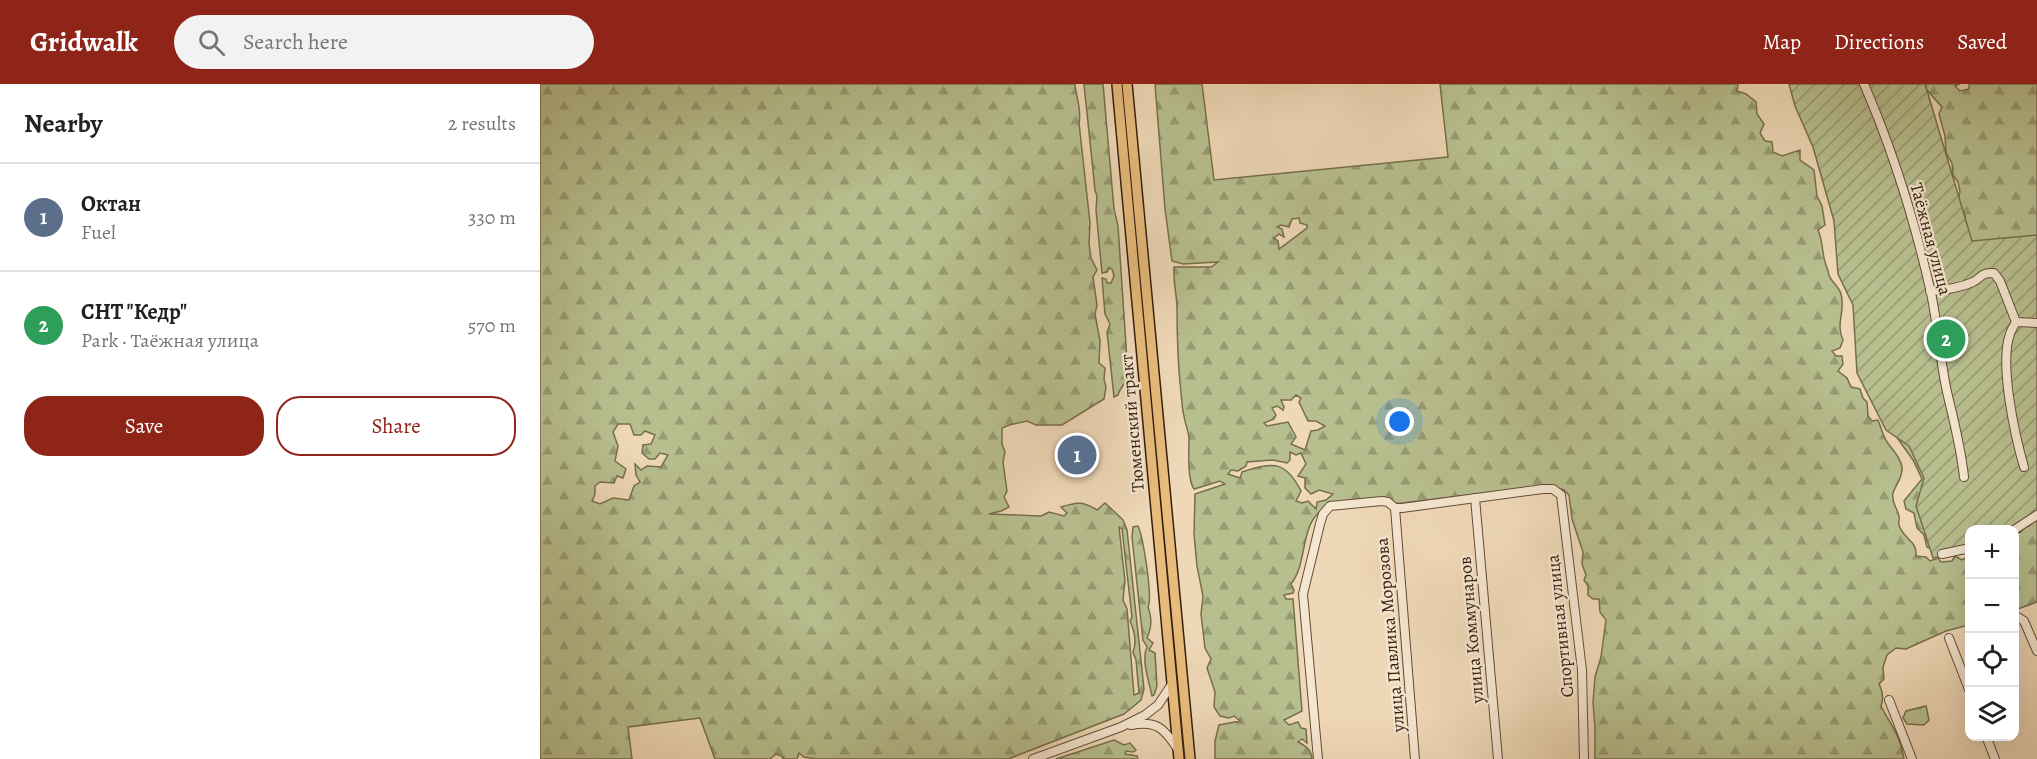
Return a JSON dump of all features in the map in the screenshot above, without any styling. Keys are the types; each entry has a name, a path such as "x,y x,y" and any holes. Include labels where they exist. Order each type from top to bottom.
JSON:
{"main road":[{"name":"Тюменский тракт","path":"1117,84 1179,754"},
{"name":"Тюменский тракт","path":"1127,84 1190,759"}],"street":[{"name":"Таёжная улица","path":"1864,84 1906,197 1930,291 1964,477"},
{"path":"1930,291 1945,290 1974,281 1980,275 1994,273 2000,280 2016,322 2010,335 2007,370 2014,426 2024,467"},
{"path":"2016,322 2037,323"},
{"name":"Спортивная улица","path":"1475,498 1543,489 1557,491 1561,495 1581,670 1584,759"},
{"path":"1318,759 1303,594 1323,514 1330,506 1382,501 1388,502 1395,508 1475,498"},
{"name":"улица Коммунаров","path":"1475,498 1498,759"},
{"name":"улица Павлика Морозова","path":"1395,508 1415,759"},
{"path":"2019,527 2037,515"},
{"path":"1942,554 1965,549"},
{"path":"2019,618 2024,621 2037,651"},
{"path":"1949,638 1968,687"},
{"path":"1034,759 1121,727 1152,710 1172,684"},
{"path":"1888,700 1912,759"},
{"path":"1121,727 1142,723 1158,726 1170,736 1179,754"},
{"path":"1988,741 1995,759"}],"green space":[{"path":"540,84 1075,84 1090,223 1089,244 1091,258 1097,270 1093,277 1097,305 1095,314 1100,341 1099,363 1105,368 1104,399 1062,425 1036,425 1027,421 1002,428 1007,491 1004,497 1009,507 989,514 1041,516 1049,512 1064,516 1067,513 1061,507 1080,503 1097,510 1105,503 1123,520 1127,530 1144,689 1141,700 1124,714 1008,759 817,759 804,757 799,753 797,759 782,759 784,757 776,754 770,759 715,759 700,718 628,727 632,759 540,759","holes":["618,424 630,424 634,435 641,435 645,431 655,435 651,444 643,445 642,453 649,459 655,459 660,453 668,455 661,467 647,466 641,470 635,464 636,475 640,482 634,486 629,500 613,498 600,504 592,501 595,486 600,482 614,483 617,476 623,478 626,469 615,461 618,446 613,432","1119,527 1122,529 1132,617 1130,621 1135,640 1133,652 1136,660 1139,693 1134,695 1127,609 1123,600 1125,581"]},
{"path":"1084,84 1103,84 1114,209 1118,226 1128,375 1118,395 1114,397 1107,332 1110,324 1105,314 1102,278 1106,279 1107,283 1111,283 1114,276 1112,269 1109,268 1107,272 1102,273 1096,210 1097,196"},
{"path":"1155,84 1202,84 1214,180 1448,157 1440,84 1738,84 1737,91 1746,94 1756,102 1757,114 1764,124 1760,133 1765,141 1772,142 1773,152 1782,156 1800,150 1800,160 1814,170 1817,196 1822,206 1825,225 1818,230 1824,260 1830,277 1840,291 1842,300 1840,328 1843,340 1840,348 1832,351 1836,356 1842,356 1843,364 1838,371 1847,378 1851,387 1860,389 1867,402 1868,416 1872,421 1878,420 1886,440 1901,463 1901,474 1893,493 1893,502 1899,516 1901,530 1913,543 1916,556 1926,557 1930,561 1938,558 1941,562 1952,561 1955,556 1962,560 1965,558 1965,626 1946,631 1906,649 1896,648 1887,655 1883,667 1884,679 1879,684 1883,695 1881,706 1898,737 1904,759 1595,759 1593,702 1595,677 1601,657 1606,620 1600,612 1599,599 1593,599 1588,595 1588,586 1584,580 1586,575 1582,564 1583,552 1572,519 1569,495 1564,490 1554,487 1537,487 1402,503 1331,505 1320,511 1308,529 1297,574 1291,584 1293,593 1284,595 1286,599 1293,599 1302,711 1284,720 1289,725 1298,722 1301,728 1306,729 1307,743 1302,739 1298,742 1308,748 1312,759 1215,759 1215,741 1219,725 1240,721 1234,716 1229,718 1220,716 1214,707 1215,692 1207,668 1211,659 1205,648 1201,614 1203,596 1194,534 1195,494 1225,484 1220,481 1194,489 1190,479 1189,436 1183,411 1179,372 1174,267 1211,267 1218,262 1183,264 1172,261 1165,209","holes":["1299,218 1300,223 1307,225 1307,228 1279,249 1278,241 1274,238 1279,234 1284,237 1282,229 1277,227 1281,225 1289,227 1292,219","1296,395 1301,398 1299,402 1308,421 1316,421 1325,426 1311,431 1305,450 1291,444 1296,437 1288,422 1267,426 1264,423 1274,419 1276,415 1272,408 1277,406 1283,410 1281,400 1291,400","1290,452 1296,455 1301,453 1306,464 1298,476 1305,478 1305,488 1311,494 1319,490 1333,494 1326,500 1317,502 1316,509 1308,501 1302,503 1296,501 1301,491 1290,474 1277,466 1253,468 1242,472 1240,478 1228,474 1231,470 1238,471 1246,466 1247,462 1273,460 1287,463 1290,460"]},
{"path":"1789,84 1925,84 1972,241 2037,235 2037,518 2019,532 2019,525 1965,525 1965,553 1933,558 1916,506 1924,478 1909,446 1886,430 1857,373 1853,305 1838,274 1834,221 1813,147 1795,106"},
{"path":"1926,84 1960,84 1955,86 1960,91 1969,89 1969,84 2037,84 2037,248 1976,257 1965,230 1965,215 1957,202 1960,192 1958,182 1953,175 1952,163 1946,153 1945,136 1939,114 1942,107 1926,89"},
{"path":"1905,427 1925,471 1931,549 1927,547 1924,535 1917,528 1914,513 1906,509 1904,501 1922,479 1913,460 1896,436"},
{"path":"2037,518 2037,602 2019,609 2019,533 2024,527 2029,526"},
{"path":"1138,526 1148,580 1148,607 1151,623 1147,638 1153,643 1149,650 1155,653 1157,686 1152,696 1145,664 1147,647 1143,640 1132,537 1133,527"},
{"path":"1926,706 1929,720 1924,725 1907,724 1903,718 1906,711"},
{"path":"1114,740 1124,745 1130,743 1136,750 1126,751 1125,754 1137,756 1138,759 1056,759"}],"place":[{"name":"СНТ \"Кедр\"","path":"1946,339"},
{"name":"Октан","path":"1077,455"}]}
